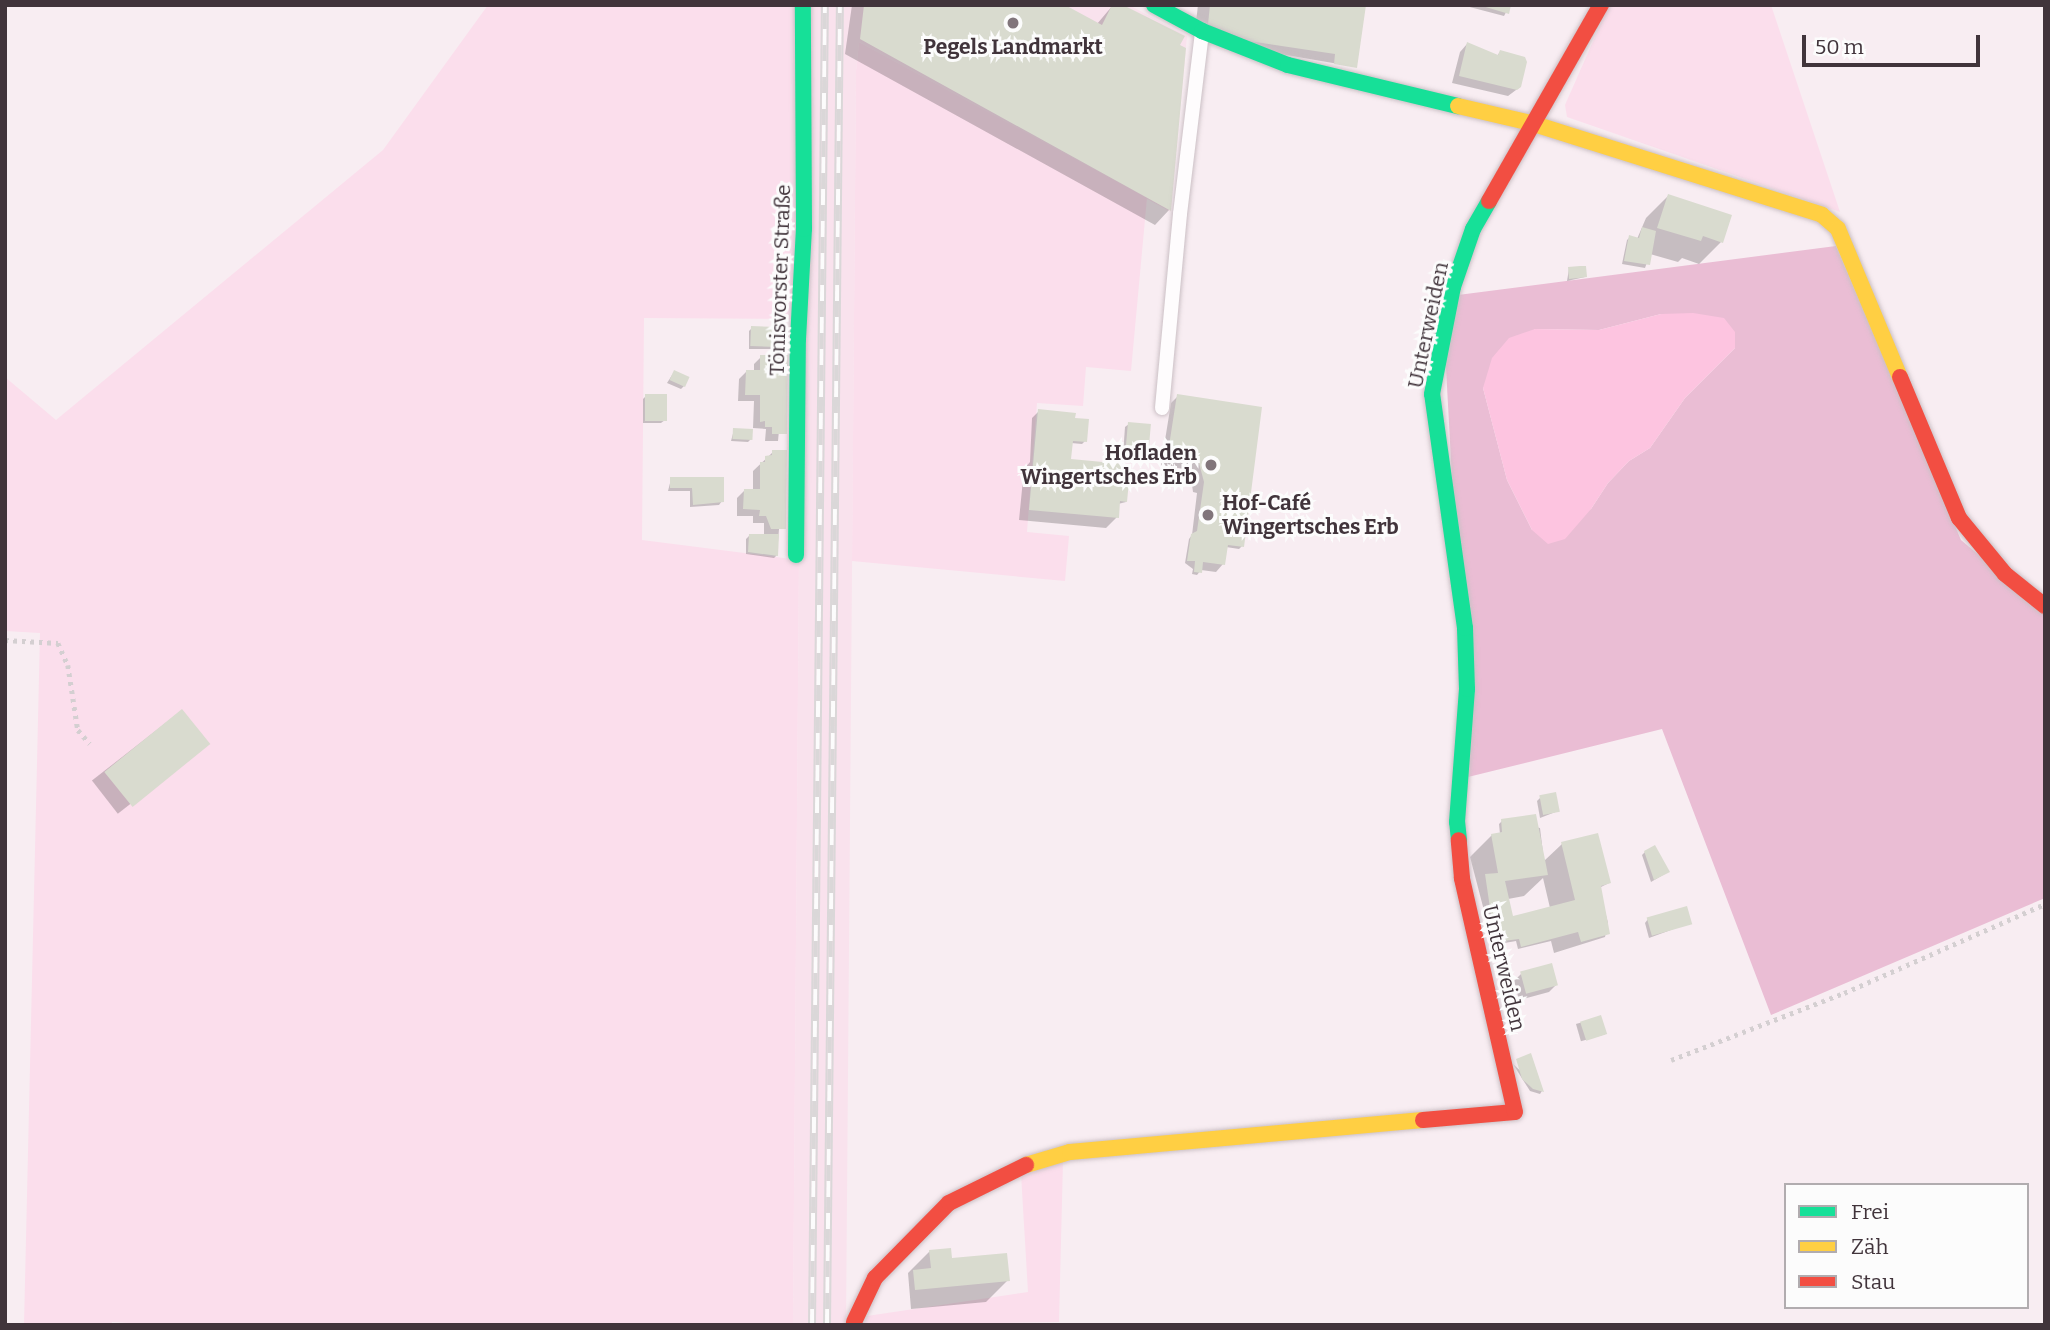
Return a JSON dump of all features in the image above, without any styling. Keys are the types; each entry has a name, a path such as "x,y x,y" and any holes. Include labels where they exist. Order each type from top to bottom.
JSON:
{"street":[{"name":"Tönisvorster Straße","path":"796,555 798,339 804,229 803,5"},
{"path":"1154,5 1202,31 1288,65 1531,123 1822,215 1838,229 1959,518 2005,574 2045,607"},
{"name":"Unterweiden","path":"854,1322 875,1278 949,1203 1016,1168 1070,1152 1515,1112 1462,878 1457,822 1467,689 1465,628 1432,394 1453,288 1473,229 1531,123 1597,18 1601,5"}],"lane":[{"path":"1162,408 1180,214 1202,31"}],"path":[{"path":"5,640 58,643 68,665 78,730 90,744"},
{"path":"1671,1060 1844,993 2045,904"}],"shaded area":[{"path":"488,5 797,5 795,319 644,318 642,540 799,560 793,1325 161,1325 112,1322 111,1325 24,1325 40,633 5,631 5,377 56,420 383,150"},
{"path":"808,5 1129,5 1187,36 1171,212 859,42 856,71 846,1325 793,1325 799,560"},
{"path":"1609,5 1771,5 1840,212 1567,117 1565,105"},
{"path":"859,42 1147,198 1131,371 1086,367 1083,406 1037,403 1027,532 1069,536 1065,581 852,561 856,71"},
{"path":"1836,246 1961,540 2045,611 2045,898 1771,1015 1662,729 1468,777 1445,349 1458,295","holes":["1661,314 1735,348 1685,398 1650,448 1629,461 1608,483 1591,509 1532,530 1507,480 1483,388 1535,329 1599,330"]},
{"path":"1693,313 1724,318 1735,332 1735,348 1685,398 1650,448 1629,461 1608,483 1591,509 1565,539 1548,544 1532,530 1507,480 1483,388 1492,358 1509,338 1535,329 1599,330 1661,314"},
{"path":"1063,1161 1059,1322 864,1325 867,1316 1028,1292 1021,1174"}],"building":[{"path":"864,5 1065,5 1102,25 1112,5 1123,5 1185,36 1180,45 1186,48 1171,211 860,39"},
{"path":"1210,5 1366,5 1357,68 1334,64 1335,54 1248,41 1208,24"},
{"path":"1479,5 1511,5 1509,14"},
{"path":"1467,42 1498,55 1500,50 1525,57 1527,62 1521,87 1517,90 1459,76"},
{"path":"1668,194 1732,215 1723,243 1703,236 1701,241 1657,228"},
{"path":"1642,227 1656,231 1650,265 1624,261 1629,235 1639,238"},
{"path":"1586,266 1587,277 1569,279 1568,267"},
{"path":"751,326 785,327 784,347 750,346"},
{"path":"760,355 788,355 787,434 772,434 772,427 765,427 765,421 760,422 760,395 745,395 746,370 760,370"},
{"path":"674,370 690,377 685,387 670,380"},
{"path":"645,394 667,394 667,421 645,421"},
{"path":"1177,394 1262,407 1244,547 1228,545 1225,565 1203,562 1202,573 1194,572 1195,561 1187,561 1191,534 1197,531 1204,482 1199,463 1167,459"},
{"path":"1038,409 1076,413 1075,418 1089,419 1087,442 1073,441 1071,459 1124,464 1122,480 1129,481 1127,502 1120,501 1119,518 1029,510"},
{"path":"1128,422 1151,424 1148,453 1125,451"},
{"path":"733,428 753,429 752,440 732,439"},
{"path":"772,450 787,450 786,529 771,529 766,516 759,516 760,510 743,509 744,489 760,489 760,462 765,462 765,456 772,455"},
{"path":"670,477 724,477 724,502 693,505 692,488 670,488"},
{"path":"749,534 779,534 778,556 748,552"},
{"path":"182,709 210,744 133,807 104,772"},
{"path":"1556,792 1560,812 1543,815 1539,795"},
{"path":"1536,814 1548,875 1505,881 1513,916 1575,900 1561,842 1598,833 1611,883 1601,886 1610,934 1581,942 1578,932 1521,947 1519,939 1495,942 1485,874 1498,873 1491,834 1502,832 1501,819"},
{"path":"1655,845 1670,872 1654,880 1644,851"},
{"path":"1687,906 1692,924 1652,936 1647,918"},
{"path":"1552,963 1558,985 1526,994 1520,972"},
{"path":"1601,1015 1607,1034 1586,1041 1580,1022"},
{"path":"1531,1053 1544,1092 1533,1089 1522,1079 1516,1059"},
{"path":"951,1248 952,1258 1007,1253 1010,1281 915,1290 913,1270 931,1268 929,1250"}],"railway":[{"path":"812,1325 825,5"},
{"path":"827,1325 840,5"}],"traffic: fast":[{"path":"796,555 798,339 804,229 803,5"},
{"path":"1154,5 1202,31 1288,65 1458,106"},
{"path":"1459,840 1457,822 1467,689 1465,628 1432,394 1453,287 1473,229 1489,201"}],"traffic: slow":[{"path":"1458,106 1531,123 1822,215 1838,229 1900,377"},
{"path":"1026,1165 1070,1152 1423,1120"}],"traffic: jam":[{"path":"1489,201 1601,5"},
{"path":"1900,377 1959,518 2005,574 2045,606"},
{"path":"1423,1120 1515,1112 1462,878 1459,840"},
{"path":"854,1322 875,1278 949,1203 1026,1165"}],"place":[{"name":"Pegels Landmarkt","path":"1013,23"},
{"name":"Hofladen Wingertsches Erb","path":"1211,465"},
{"name":"Hof-Café Wingertsches Erb","path":"1208,515"}]}
